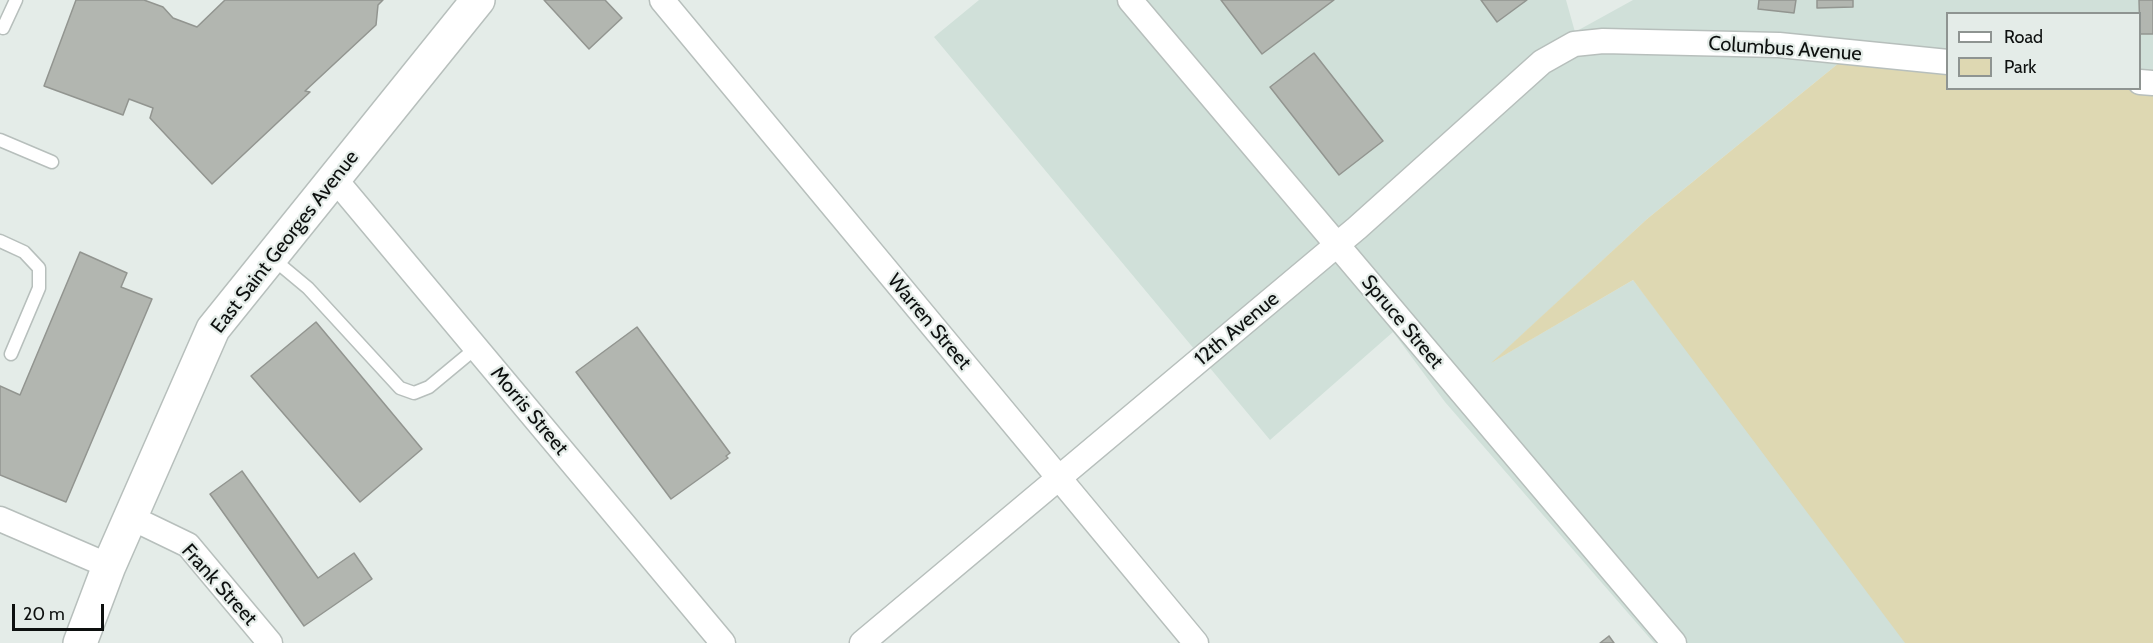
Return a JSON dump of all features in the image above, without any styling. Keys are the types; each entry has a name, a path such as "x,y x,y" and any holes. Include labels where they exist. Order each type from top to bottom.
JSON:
{"main road":[{"name":"East Saint Georges Avenue","path":"80,643 109,566 213,329 478,0"}],"street":[{"name":"Warren Street","path":"662,0 1196,643"},
{"name":"Spruce Street","path":"1130,0 1674,643"},
{"name":"12th Avenue","path":"862,643 1337,245 1542,62 1574,44 1621,42"},
{"name":"Columbus Avenue","path":"1621,42 1779,45 1946,62"},
{"name":"Morris Street","path":"334,178 723,643"},
{"name":"Frank Street","path":"130,517 188,545 270,643"},
{"path":"0,519 109,566"}],"lane":[{"path":"3,28 16,0"},
{"path":"0,140 52,162"},
{"path":"0,241 24,252 39,268 39,288 11,354"},
{"path":"271,257 308,288 400,388 414,393 429,387 476,348"}],"shaded area":[{"path":"979,0 1566,0 1575,32 1633,0 2153,0 2153,91 2140,90 2141,12 1946,12 1946,69 1845,58 1647,219 1494,361 1633,280 1915,643 1654,643 1445,402 1393,332 1270,440 934,37"}],"green space":[{"path":"1845,58 1946,69 1946,90 2153,91 2153,643 1905,643 1633,280 1491,363 1647,219"}],"building":[{"path":"76,0 144,0 163,7 173,18 197,27 225,0 383,0 378,5 376,25 305,91 310,92 212,184 150,118 153,108 129,99 123,115 44,86"},
{"path":"544,0 605,0 622,18 589,49"},
{"path":"1221,0 1334,0 1262,54"},
{"path":"1481,0 1527,0 1497,22"},
{"path":"1759,0 1796,0 1794,13 1758,9"},
{"path":"1817,0 1853,0 1853,7 1817,8"},
{"path":"2139,0 2153,0 2153,34 2141,34"},
{"path":"1314,53 1383,141 1339,175 1270,87"},
{"path":"80,252 127,273 121,287 152,299 66,502 0,475 0,386 20,395"},
{"path":"316,322 422,449 360,502 251,376"},
{"path":"637,327 730,453 726,456 728,458 671,499 576,372"},
{"path":"242,471 318,578 354,553 372,579 304,626 210,494"},
{"path":"1609,636 1614,643 1600,643"}]}
